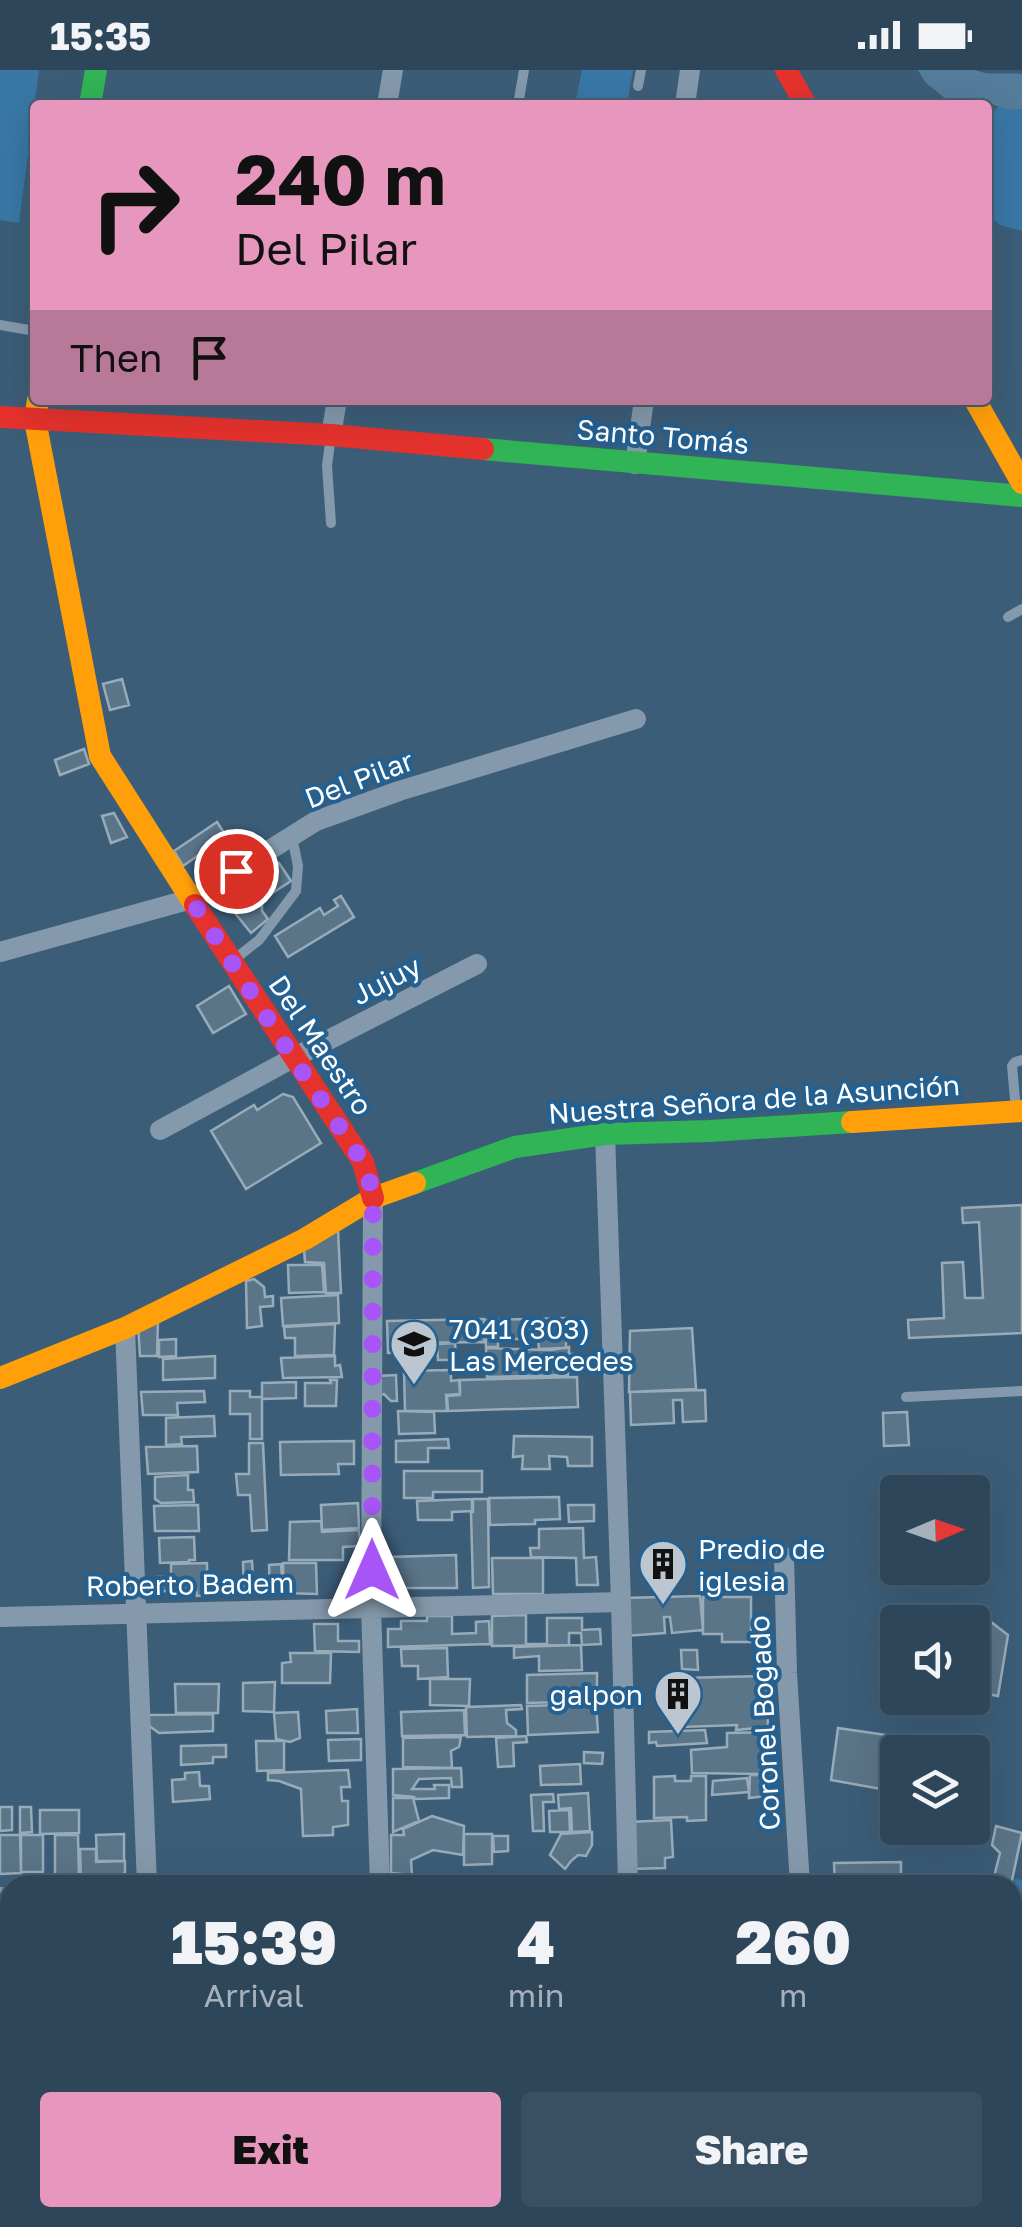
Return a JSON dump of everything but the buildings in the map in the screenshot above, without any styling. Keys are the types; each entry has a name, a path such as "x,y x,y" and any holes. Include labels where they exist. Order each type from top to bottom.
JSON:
{"street":[{"path":"91,100 96,70"},
{"path":"388,100 393,70"},
{"path":"686,100 690,70"},
{"path":"786,70 803,100"},
{"path":"331,435 336,405"},
{"path":"635,464 643,405"},
{"path":"977,405 1022,483"},
{"name":"Santo Tomás","path":"0,417 36,410 1022,496"},
{"name":"Del Maestro","path":"36,410 100,756 368,1174 373,1198 372,1607 380,1875"},
{"name":"Del Pilar","path":"0,952 191,899 316,821 399,791 636,720"},
{"name":"Jujuy","path":"160,1130 478,964"},
{"name":"Nuestra Señora de la Asunción","path":"0,1378 125,1328 305,1239 373,1198 515,1147 605,1134 1019,1111"},
{"path":"605,1134 628,1875"},
{"path":"125,1328 148,1875"},
{"name":"Coronel Bogado","path":"784,1557 799,1875"},
{"name":"Roberto Badem","path":"0,1616 621,1602"}],"lane":[{"path":"519,100 524,70"},
{"path":"638,86 641,70"},
{"path":"0,325 30,330"},
{"path":"330,524 327,466 331,435"},
{"path":"1008,617 1022,610"},
{"path":"230,962 259,940 296,891 298,866 292,837"},
{"path":"1019,1111 1012,1066 1022,1060"},
{"path":"906,1397 1022,1391"}],"shaded area":[{"path":"0,70 39,70 35,100 30,100 30,139 19,223 0,220"},
{"path":"582,70 633,70 628,100 576,100"},
{"path":"918,70 1022,74 1022,109 1008,110 992,104 992,100 947,100 925,82"},
{"path":"998,106 1022,109 1022,231 1000,225 992,218 992,115"}],"traffic: fast":[{"path":"91,100 96,70"},
{"path":"483,449 1022,496"},
{"path":"415,1183 515,1147 605,1134 852,1122"}],"traffic: slow":[{"path":"37,405 35,420 100,756 195,905"},
{"path":"978,405 1022,483"},
{"path":"852,1122 1022,1111"},
{"path":"0,1378 125,1328 305,1239 373,1198 415,1183"}],"traffic: jam":[{"path":"786,70 803,100"},
{"path":"0,417 331,435 483,449"},
{"path":"195,905 363,1162 373,1198"}],"place":[{"name":"7041 (303) Las Mercedes","path":"414,1386"},
{"name":"Predio de iglesia","path":"663,1606"},
{"name":"galpon","path":"678,1736"}],"route":[{"path":"236,871 191,899 363,1162 373,1198 372,1570"}]}
